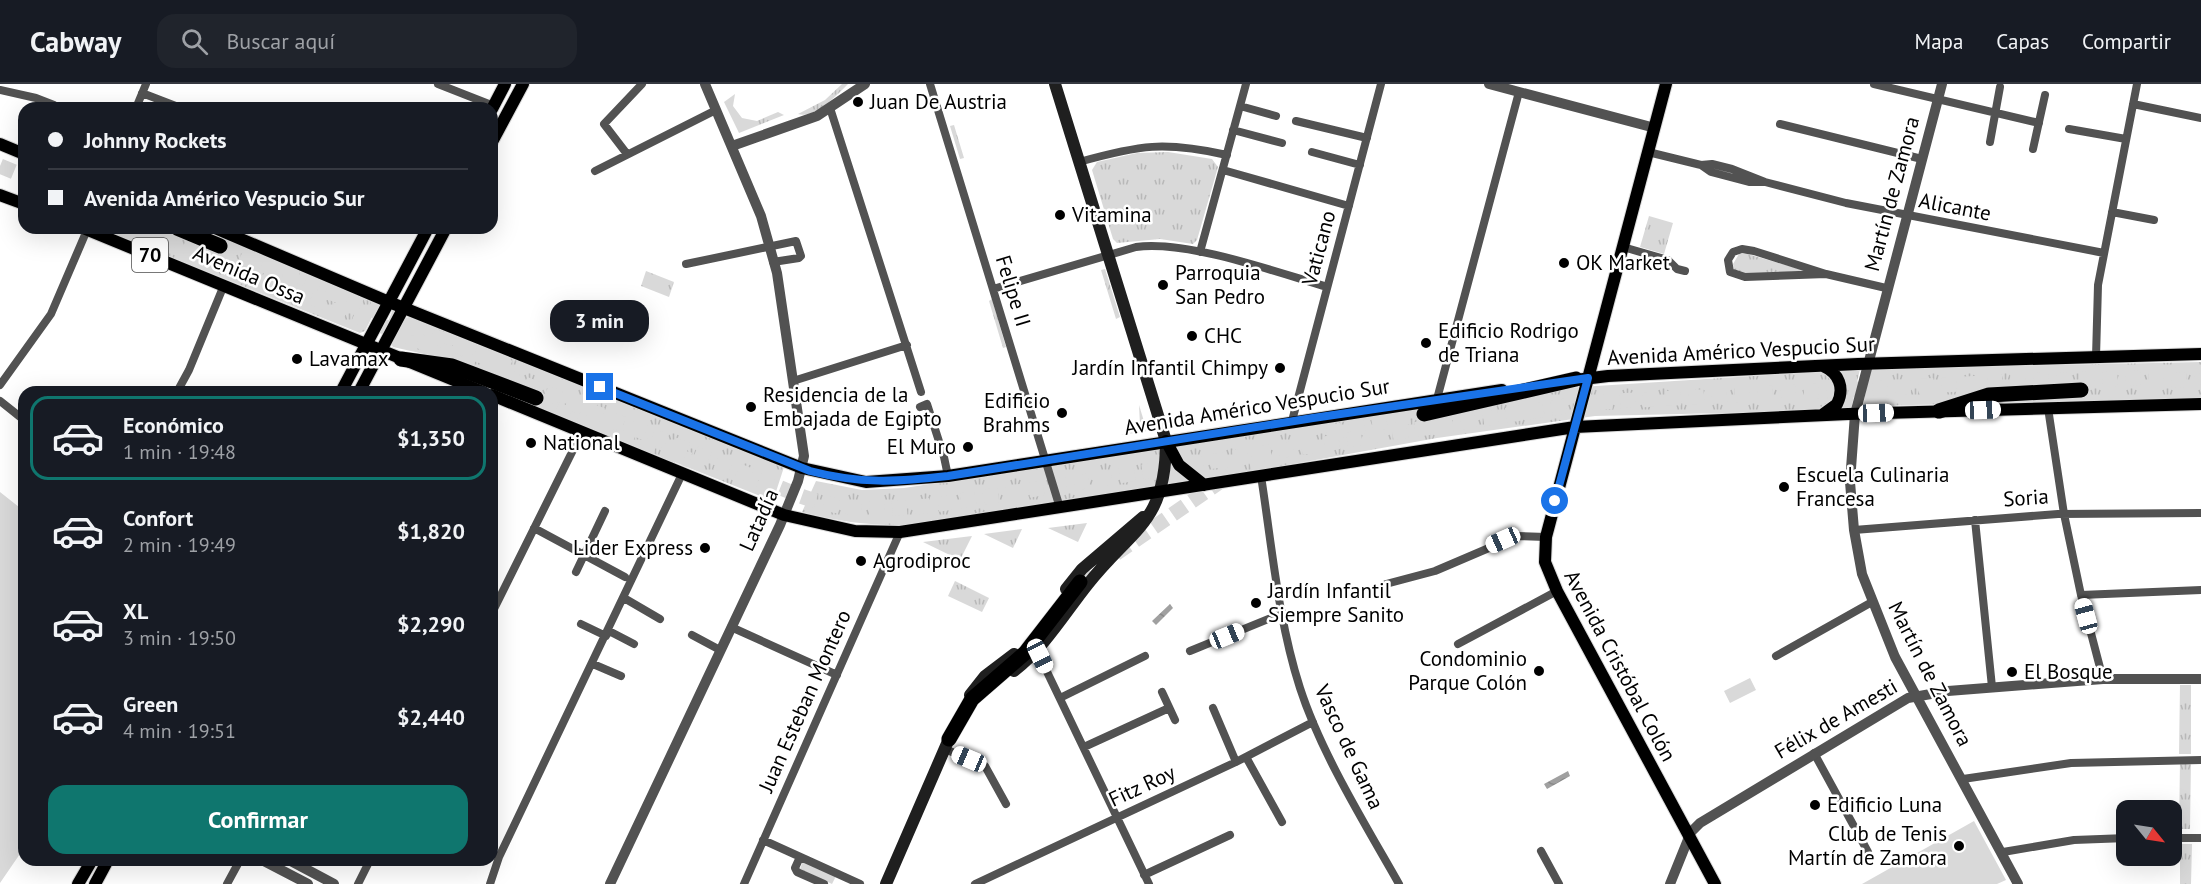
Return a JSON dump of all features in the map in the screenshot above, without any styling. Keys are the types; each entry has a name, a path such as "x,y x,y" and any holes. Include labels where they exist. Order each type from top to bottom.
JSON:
{"highway":[{"path":"191,234 220,246"},
{"path":"401,359 452,366 536,398"},
{"path":"1424,414 1582,378"},
{"path":"1939,411 1989,395 2082,390"},
{"path":"947,744 972,699 1025,653 1080,582"}],"main road":[{"path":"496,102 506,84"},
{"path":"498,131 523,84"},
{"path":"1055,84 1166,441 1179,465 1204,485"},
{"name":"Avenida Cristóbal Colón","path":"1666,84 1623,247 1582,378 1575,427 1546,537 1545,562 1557,591 1715,884"},
{"path":"0,144 18,152"},
{"path":"0,195 18,202"},
{"name":"Avenida Ossa","path":"97,234 366,345"},
{"name":"Avenida Ossa","path":"229,234 389,302"},
{"path":"344,386 425,234"},
{"path":"362,386 443,234"},
{"name":"Avenida Américo Vespucio Sur","path":"389,302 802,468 866,482 948,476 1292,421 1582,378 1867,364 2201,354"},
{"name":"70","path":"366,345 401,359"},
{"path":"401,359 469,386"},
{"path":"1818,416 1833,409 1841,395 1838,378 1823,366"},
{"path":"498,398 784,515 855,531 900,532 1575,427 1855,414 2201,404"},
{"path":"947,744 977,701 1037,651 1091,580 1136,535 1160,492 1166,470 1166,441"},
{"path":"886,884 963,705 974,689 985,676 1021,648 1082,569 1154,506"},
{"path":"78,884 88,866"},
{"path":"95,884 105,866"}],"street":[{"path":"438,84 479,102"},
{"path":"627,154 603,124 642,84"},
{"name":"Latadía","path":"610,884 784,515 802,468 804,442 770,248 761,216 705,84"},
{"path":"732,146 799,123 830,108 865,84"},
{"name":"Felipe II","path":"930,84 1060,508"},
{"path":"1200,252 1245,84"},
{"name":"Vaticano","path":"1292,421 1381,84"},
{"path":"1489,84 1655,128"},
{"path":"1874,84 2039,123"},
{"name":"Martín de Zamora","path":"1942,84 1886,288 1855,414 1850,482 1854,530 1862,574 1895,657 2003,852 2018,884"},
{"path":"2096,357 2098,296 2104,253 2137,84"},
{"path":"0,87 46,102"},
{"path":"1989,142 2000,87"},
{"path":"138,102 144,88 170,102"},
{"path":"1437,399 1519,92"},
{"path":"2033,149 2045,95"},
{"path":"2133,104 2201,118"},
{"path":"1239,106 1276,116"},
{"path":"830,108 921,392"},
{"path":"595,171 716,110"},
{"path":"1296,121 1367,138"},
{"path":"1780,124 1922,159"},
{"path":"2069,129 2126,139"},
{"path":"1233,130 1282,143"},
{"path":"1079,162 1147,145 1187,147 1227,155"},
{"path":"1312,152 1360,165"},
{"name":"Alicante","path":"1648,152 1701,165 1711,172 1749,182 1765,182 1906,216 2104,253"},
{"path":"1222,170 1349,206"},
{"path":"2112,212 2154,220"},
{"path":"0,385 51,314 83,234"},
{"path":"686,264 796,241 798,243 799,258 773,262"},
{"path":"993,289 1136,247 1158,245 1200,252 1327,287"},
{"path":"1623,247 1668,260 1677,269 1686,271"},
{"path":"1826,274 1745,277 1730,272 1728,260 1733,252 1748,250 1826,274 1886,288"},
{"path":"180,386 224,285"},
{"path":"793,381 907,345"},
{"path":"0,401 18,415"},
{"path":"920,407 927,404 948,476"},
{"path":"2048,408 2064,514 2081,595 2103,679"},
{"path":"498,601 582,432"},
{"path":"498,862 682,474"},
{"name":"Vasco de Gama","path":"1261,476 1283,613 1295,671 1313,722 1399,884"},
{"path":"576,572 605,511"},
{"name":"Soria","path":"1854,530 2064,514 2201,513"},
{"path":"1975,520 1992,687"},
{"path":"534,528 625,577"},
{"name":"Juan Esteban Montero","path":"744,884 900,532"},
{"path":"1386,584 1435,571 1517,536 1546,537"},
{"path":"2081,595 2201,590"},
{"path":"1458,644 1557,591"},
{"path":"624,598 660,619"},
{"path":"1776,656 1872,602"},
{"path":"1190,651 1283,613"},
{"path":"580,624 634,644"},
{"path":"731,627 837,675"},
{"path":"692,636 720,650"},
{"path":"1037,651 1149,884"},
{"path":"1060,698 1145,656"},
{"path":"593,664 621,676"},
{"name":"Félix de Amesti","path":"1689,836 1700,822 1814,753 1916,696 1992,687 2103,679 2201,679"},
{"path":"1162,692 1174,720"},
{"path":"1084,747 1169,708"},
{"path":"1213,708 1236,762"},
{"name":"Fitz Roy","path":"975,884 986,882 1236,762 1313,722"},
{"path":"947,744 985,766 1006,804"},
{"path":"1814,753 1868,852"},
{"path":"1245,757 1282,822"},
{"path":"1963,779 2071,763 2201,760"},
{"path":"1144,875 1230,835"},
{"path":"1670,884 1689,836"},
{"path":"2003,852 2074,840 2116,838"},
{"path":"2182,838 2201,838"},
{"path":"763,840 800,857 839,880 860,884"},
{"path":"1541,851 1559,884"},
{"path":"800,857 795,868 797,872 824,884"},
{"path":"227,884 237,866"},
{"path":"274,866 308,884"},
{"path":"300,866 334,884"},
{"path":"358,884 367,866"},
{"path":"490,884 497,866"}],"green space":[{"path":"842,84 848,84 818,110 805,115 798,114 825,100"},
{"path":"735,94 733,106 742,118 757,121 778,112 784,115 739,133 724,102"},
{"path":"954,125 964,158 960,159 950,126"},
{"path":"1168,152 1212,159 1218,167 1197,240 1193,244 1160,239 1117,243 1113,239 1092,170 1097,162 1137,153"},
{"path":"1649,216 1673,223 1664,254 1640,247"},
{"path":"113,234 177,234 184,237 186,234 217,234 376,303 377,307 365,331 360,333"},
{"path":"1739,254 1748,254 1806,271 1746,274 1734,270 1733,264"},
{"path":"1105,269 1120,317 1116,319 1101,270"},
{"path":"646,271 674,282 669,297 641,286"},
{"path":"992,299 1006,347 1003,348 989,301"},
{"path":"410,317 784,467 773,501 560,417 446,359 393,347 391,344 404,318"},
{"path":"2201,362 2201,399 1863,406 1870,369"},
{"path":"1860,369 1851,410 1595,416 1437,438 1216,478 910,525 856,523 802,512 816,481 862,490 904,488 1444,404 1565,388"},
{"path":"1139,405 1147,431 1121,435 1138,430"},
{"path":"0,492 18,506 18,857 0,883"},
{"path":"1087,523 1078,542 1048,528"},
{"path":"1022,529 1013,548 984,534"},
{"path":"972,536 960,560 923,542"},
{"path":"955,581 989,598 982,612 948,596"},
{"path":"1750,678 1756,690 1730,703 1724,691"},
{"path":"2180,685 2191,685 2191,754 2179,754"},
{"path":"2180,761 2191,761 2190,829 2182,829 2182,800 2179,800"},
{"name":"Club de Tenis Martín de Zamora","path":"1974,821 2006,880 1997,884 1862,884"},
{"path":"2182,844 2192,844 2191,884 2180,884"},
{"path":"803,861 836,876 832,884 800,869"}],"water":[{"path":"1170,604 1173,608 1156,625 1152,621"},
{"path":"1568,771 1570,776 1547,789 1544,784"}],"tunnel":[{"path":"0,166 18,174"},
{"path":"156,234 798,495 814,501 846,507 927,506 1572,405 1615,401 2046,380 2149,378 2201,381"},
{"path":"220,246 515,370"},
{"path":"536,398 597,430 690,460"},
{"path":"1327,433 1424,414"},
{"path":"1080,582 1089,572 1237,470 1265,460"}],"place":[{"name":"Juan De Austria","path":"858,102"},
{"name":"Vitamina","path":"1060,215"},
{"name":"OK Market","path":"1564,263"},
{"name":"Parroquia San Pedro","path":"1163,285"},
{"name":"CHC","path":"1192,336"},
{"name":"Edificio Rodrigo de Triana","path":"1426,343"},
{"name":"Lavamax","path":"297,359"},
{"name":"Jardín Infantil Chimpy","path":"1280,368"},
{"name":"Residencia de la Embajada de Egipto","path":"751,407"},
{"name":"Edificio Brahms","path":"1062,413"},
{"name":"National","path":"531,443"},
{"name":"El Muro","path":"968,447"},
{"name":"Escuela Culinaria Francesa","path":"1784,487"},
{"name":"Lider Express","path":"705,548"},
{"name":"Agrodiproc","path":"861,561"},
{"name":"Jardín Infantil Siempre Sanito","path":"1256,603"},
{"name":"Condominio Parque Colón","path":"1539,671"},
{"name":"El Bosque","path":"2012,672"},
{"name":"Edificio Luna","path":"1815,805"},
{"name":"Club de Tenis Martín de Zamora","path":"1959,846"}],"route":[{"path":"600,387 810,471 846,480 887,483 948,476 1437,399 1588,378 1555,501"}]}
